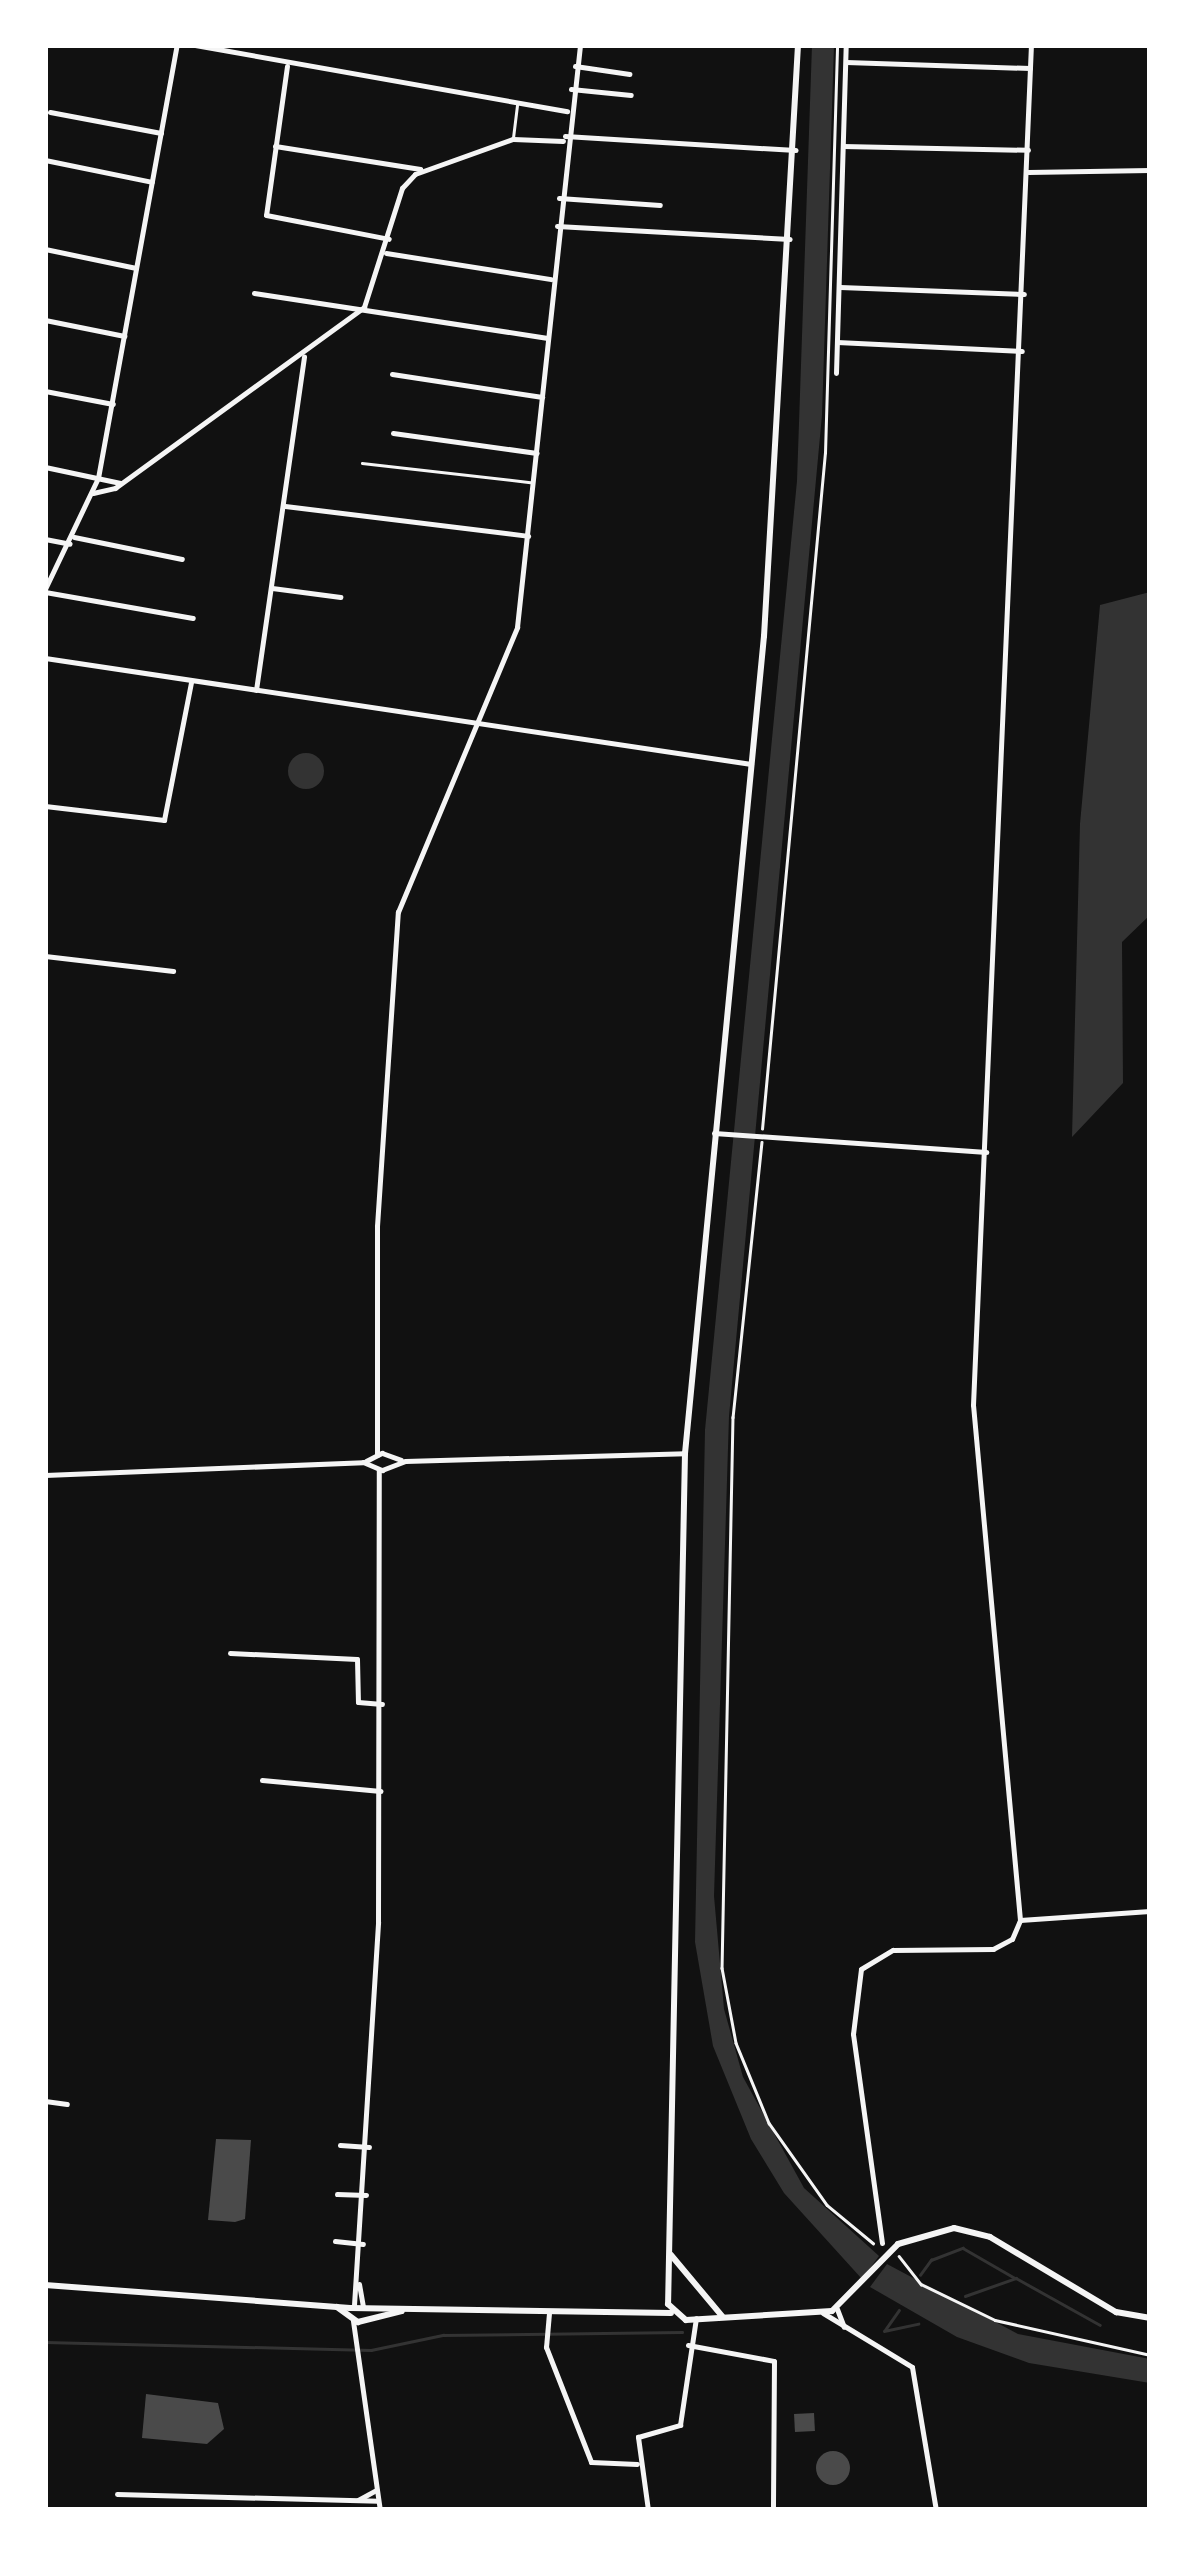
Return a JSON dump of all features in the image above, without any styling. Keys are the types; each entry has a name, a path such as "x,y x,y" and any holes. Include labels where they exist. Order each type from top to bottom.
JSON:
{"street":[{"path":"177,45 98,478 72,541 45,590 193,618"},
{"path":"195,45 287,66 567,110"},
{"path":"380,2510 352,2362 373,2066 384,1485 377,1462 382,1439 377,1226 398,912 517,628 537,453 567,110 580,45"},
{"path":"689,2341 680,2319 672,2312 669,2294 685,1453 751,764 796,150 798,45"},
{"path":"836,373 846,45"},
{"path":"884,2243 853,2034 860,1969 893,1950 993,1949 1012,1939 1020,1920 974,1421 1022,351 1030,45"},
{"path":"846,62 1030,68"},
{"path":"287,66 266,216 389,238"},
{"path":"575,66 630,74"},
{"path":"570,88 631,96"},
{"path":"50,112 161,134"},
{"path":"409,178 512,138 796,150"},
{"path":"275,146 425,170"},
{"path":"843,146 1028,150"},
{"path":"45,160 152,182"},
{"path":"93,493 121,484 304,356 364,307 386,254 409,178 405,166"},
{"path":"1028,172 1150,170"},
{"path":"559,198 660,204"},
{"path":"557,226 790,239"},
{"path":"45,249 136,268"},
{"path":"386,254 552,280"},
{"path":"840,287 1024,294"},
{"path":"254,293 548,338"},
{"path":"45,320 124,336"},
{"path":"837,342 1022,351"},
{"path":"256,690 304,356"},
{"path":"392,374 542,398"},
{"path":"45,391 112,404"},
{"path":"393,433 537,453"},
{"path":"45,467 121,484"},
{"path":"285,506 528,536"},
{"path":"45,540 182,559"},
{"path":"272,588 340,597"},
{"path":"45,658 751,764"},
{"path":"45,806 166,817 191,682"},
{"path":"45,956 173,971"},
{"path":"714,1133 986,1152"},
{"path":"382,1439 390,1467 384,1485"},
{"path":"45,1475 363,1462 390,1467 404,1461 685,1453"},
{"path":"388,1454 404,1461"},
{"path":"377,1462 388,1454"},
{"path":"230,1653 357,1659 358,1702 382,1704"},
{"path":"262,1780 380,1791"},
{"path":"1020,1920 1150,1910"},
{"path":"45,2101 67,2104"},
{"path":"340,2145 369,2147"},
{"path":"336,2194 366,2196"},
{"path":"680,2319 837,2310 883,2260 918,2234 968,2229 1116,2312 1150,2318"},
{"path":"334,2242 363,2244"},
{"path":"670,2254 706,2302 728,2319"},
{"path":"642,2314 669,2294 696,2284"},
{"path":"45,2285 331,2304 357,2313 420,2308 672,2312"},
{"path":"648,2510 637,2464 638,2438 680,2426 689,2341 706,2302"},
{"path":"837,2310 845,2330"},
{"path":"548,2313 546,2340 591,2462 637,2464"},
{"path":"824,2313 845,2330 912,2367 936,2510"},
{"path":"689,2341 774,2361 773,2510"},
{"path":"350,2502 376,2490"},
{"path":"117,2494 378,2501"}],"lane":[{"path":"512,138 518,105"},
{"path":"362,463 534,482"}],"path":[{"path":"837,45 824,453 762,1135 732,1416 722,1968 736,2043 769,2123 827,2206 884,2243"},
{"path":"896,2253 921,2284 994,2320 1150,2355"}],"shaded area":[{"path":"812,45 834,45 822,415 729,1416 714,1896 724,2009 743,2077 804,2188 879,2256 862,2279 784,2193 751,2139 713,2046 695,1942 705,1430 797,481"},
{"path":"1150,592 1150,915 1122,942 1123,1083 1072,1137 1080,824 1100,605"},
{"path":"306,753 319,758 324,771 319,784 306,789 293,784 288,771 293,758"},
{"path":"887,2264 1018,2334 1150,2359 1150,2383 1029,2363 957,2337 870,2287"}],"building":[{"path":"216,2139 251,2140 245,2219 235,2222 208,2220"},
{"path":"146,2394 218,2403 224,2429 207,2444 142,2438"},
{"path":"814,2413 815,2431 795,2432 794,2414"},
{"path":"833,2451 845,2456 850,2468 845,2480 833,2485 821,2480 816,2468 821,2456"}],"waterway":[{"path":"920,2275 931,2260 963,2248 1015,2278"},
{"path":"965,2296 1016,2278 1100,2325"},
{"path":"885,2330 899,2310"},
{"path":"884,2331 918,2324"},
{"path":"45,2342 371,2350 443,2335 682,2332"}]}
